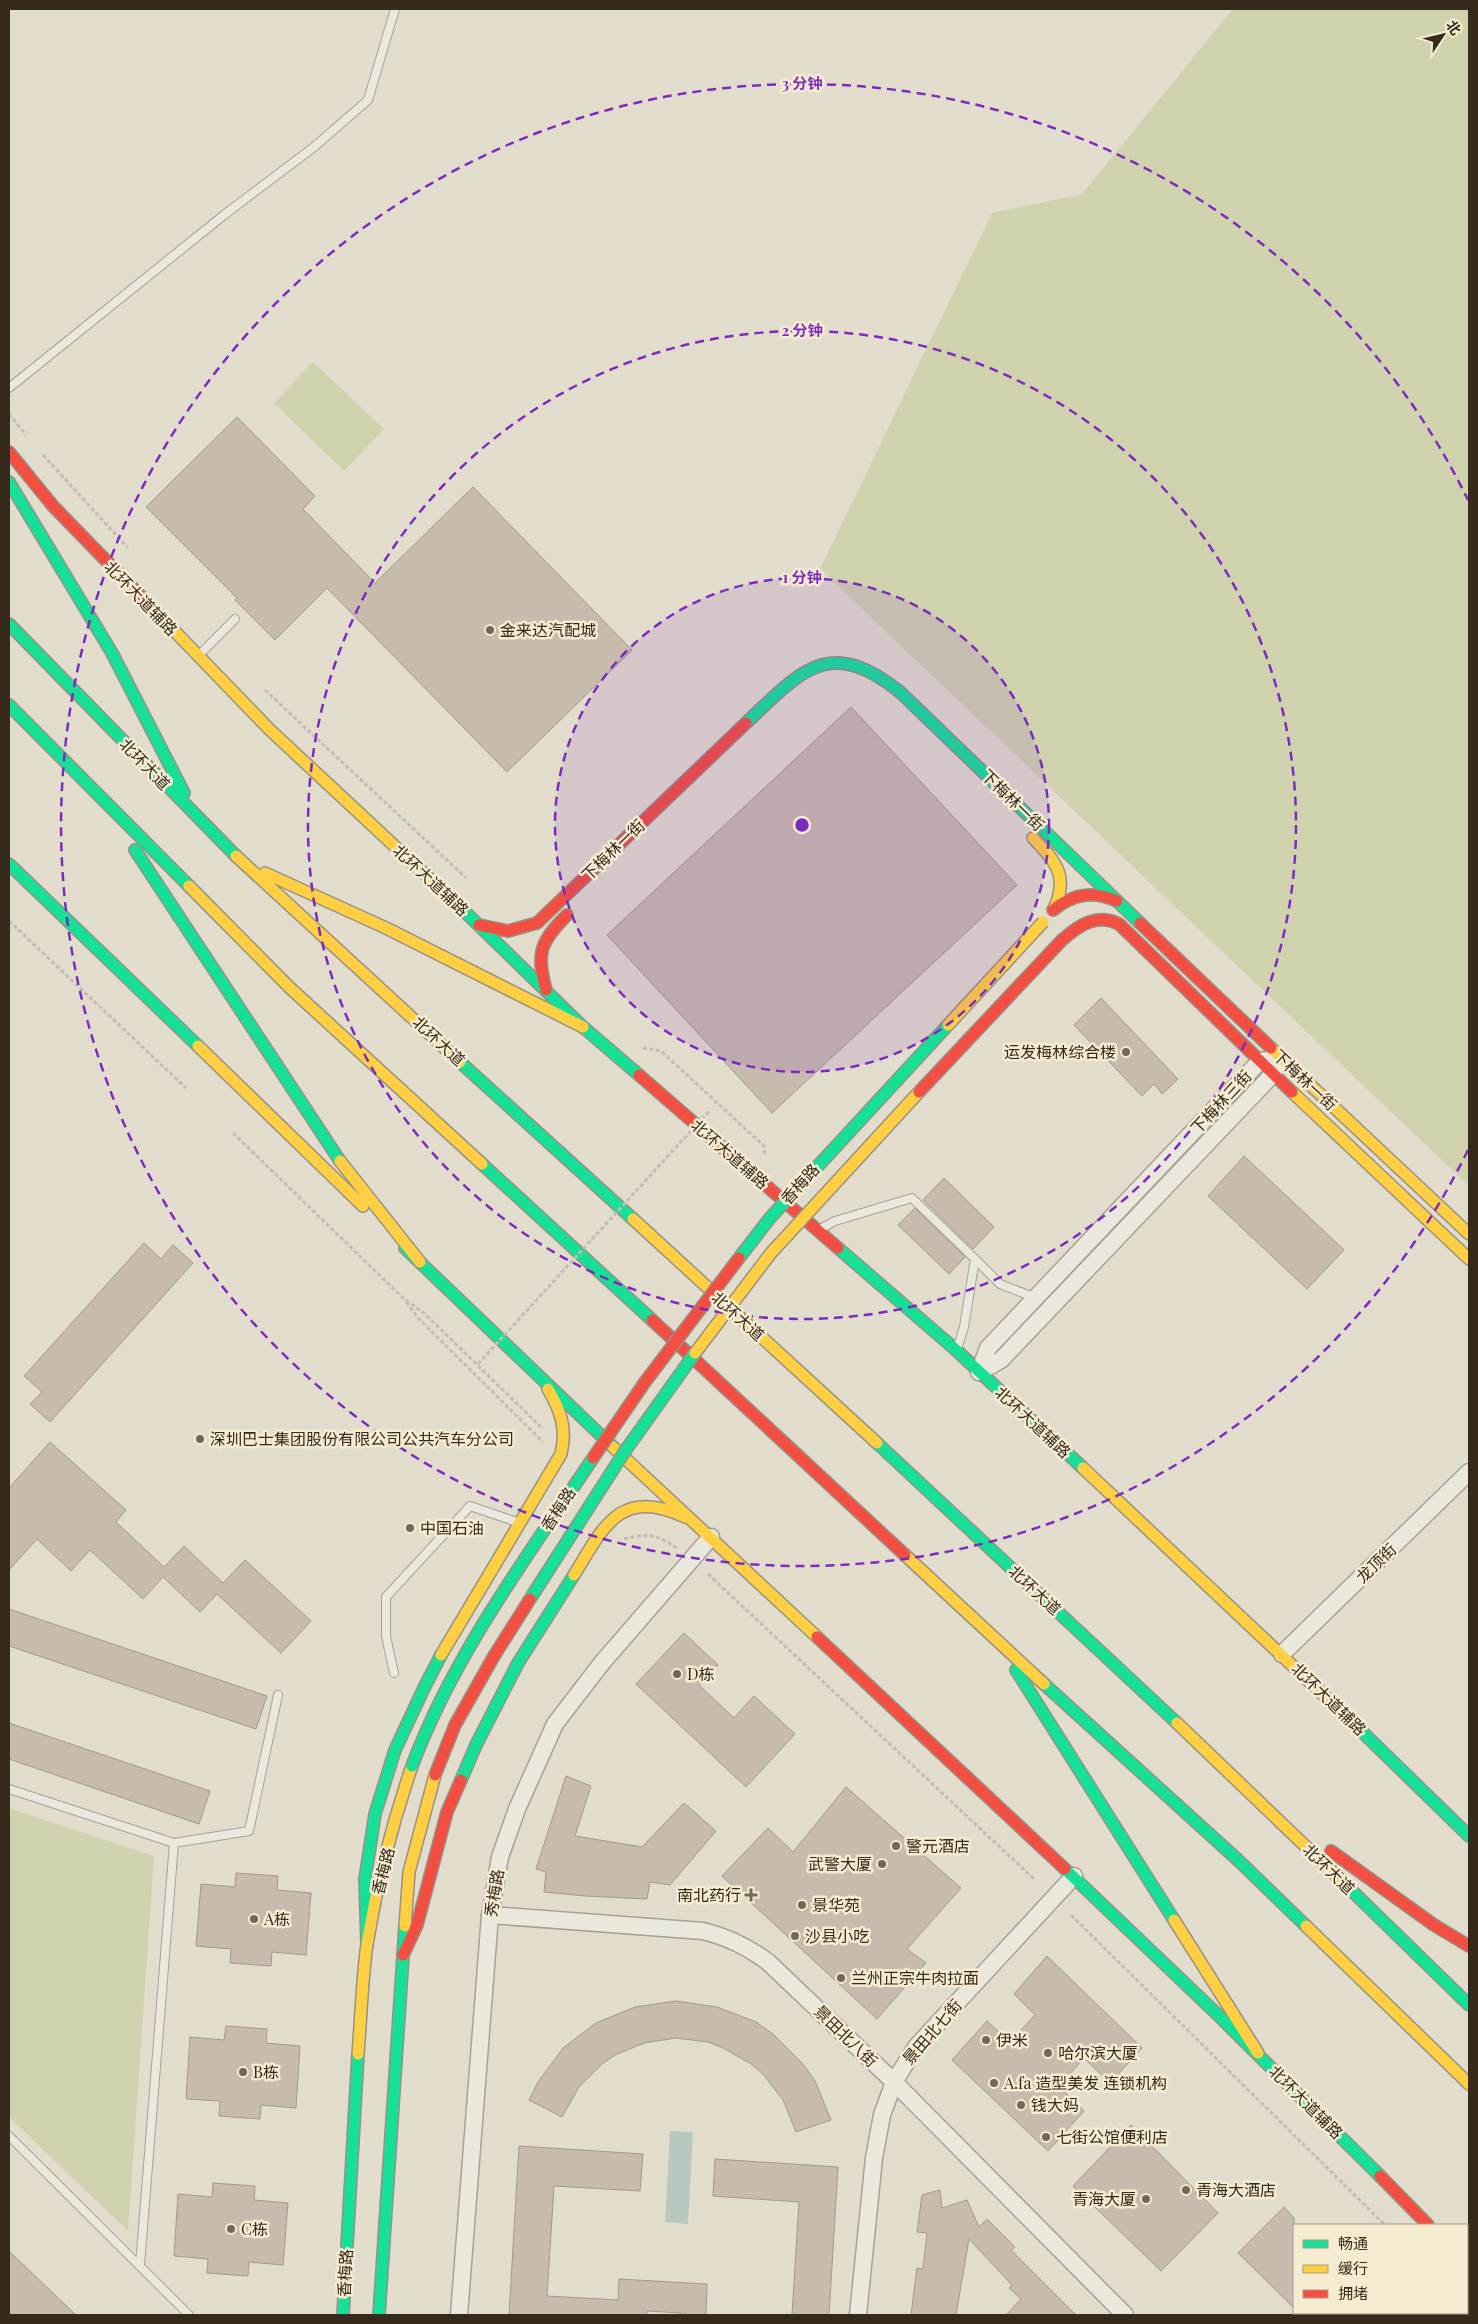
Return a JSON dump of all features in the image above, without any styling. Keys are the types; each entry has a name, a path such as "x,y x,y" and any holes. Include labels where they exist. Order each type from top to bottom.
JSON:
{"main road":[{"name":"北环大道辅路","path":"9,452 53,506 269,729 479,925 583,1027 956,1350 1282,1654 1469,1836"},
{"path":"9,482 112,653 196,817"},
{"name":"北环大道","path":"9,624 246,866 897,1461 1258,1800 1469,2005"},
{"name":"下梅林一街","path":"479,925 509,933 520,931 537,923 781,689 811,668 836,662 854,664 881,676 1281,1058 1469,1234"},
{"path":"855,679 867,684"},
{"path":"792,696 804,687"},
{"path":"9,705 289,987 751,1410 998,1642 1239,1861 1469,2084"},
{"path":"94,792 181,918 340,1162 420,1262"},
{"name":"下梅林一街","path":"1026,832 1047,852 1060,871 1062,892 1054,909"},
{"name":"北环大道辅路","path":"9,864 420,1262 1074,1876 1258,2053 1427,2224"},
{"path":"246,866 336,903 403,934 583,1027"},
{"name":"香梅路","path":"343,2315 354,2109 367,1945 379,1883 399,1804 412,1766 445,1691 488,1616 594,1456 650,1375 770,1218 1054,909 1071,898 1091,893 1102,894 1120,903"},
{"path":"546,990 539,968 539,953 546,935 574,907"},
{"name":"香梅路","path":"379,2315 409,1872 435,1775 455,1725 494,1656 625,1451 712,1327 771,1253 814,1204 1073,930 1098,919 1115,922 1128,932"},
{"name":"下梅林一街","path":"1128,932 1273,1074 1469,1259"},
{"path":"367,1945 363,1918 364,1882 371,1837 390,1767 419,1694 446,1643 561,1454 565,1434 560,1412 540,1376"},
{"path":"537,1493 564,1485 578,1488 588,1497 598,1513 601,1530"},
{"path":"403,1955 420,1916 447,1812 476,1745 518,1663 601,1530 615,1516 642,1505 652,1505 671,1510 697,1524"},
{"path":"998,1642 1258,2053"},
{"path":"1258,1800 1434,1925 1469,1946"}],"street":[{"name":"下梅林三街","path":"979,1372 988,1348 1260,1061 1281,1058"},
{"name":"下梅林三街","path":"979,1372 1001,1360 1273,1074 1281,1058"},
{"name":"龙顶街","path":"1282,1654 1469,1472"},
{"name":"秀梅路","path":"459,2315 490,1915 500,1856 517,1809 556,1724 590,1678 712,1537"},
{"name":"景田北七街","path":"858,2315 874,2158 882,2115 894,2082 916,2047 1074,1876"},
{"name":"景田北八街","path":"490,1915 703,1931 730,1939 768,1962 894,2082 1125,2315"}],"lane":[{"path":"9,388 224,215 314,147 368,100 395,9"},
{"path":"197,656 235,619"},
{"path":"818,1230 835,1221 912,1198 1000,1284 1036,1298"},
{"path":"956,1350 964,1327 974,1259"},
{"path":"394,1673 386,1636 386,1597 470,1506 519,1523"},
{"path":"9,1789 174,1843 248,1831 278,1695"},
{"path":"140,2265 174,1843"},
{"path":"9,2136 189,2315"}],"path":[{"path":"9,414 27,436"},
{"path":"39,450 129,548"},
{"path":"264,688 466,878"},
{"path":"9,921 186,1088"},
{"path":"636,1042 643,1048 661,1051 764,1146"},
{"path":"478,1364 710,1110"},
{"path":"232,1133 403,1298 425,1314 545,1430"},
{"path":"403,1298 419,1319 545,1444"},
{"path":"622,1539 645,1534 662,1538 679,1549"},
{"path":"708,1574 1034,1879"},
{"path":"1071,1915 1384,2224"}],"green space":[{"path":"1233,9 1469,9 1469,1186 820,569 992,213 1082,194"},
{"path":"313,362 384,429 344,471 274,403"},
{"path":"9,1808 154,1856 128,2231 9,2117"}],"shaded area":[{"path":"670,2131 693,2132 688,2224 665,2222"}],"building":[{"name":"金来达汽配城","path":"237,417 315,496 303,509 375,583 473,487 632,650 507,772 327,588 275,640 235,600 237,598 146,507"},
{"path":"851,707 1017,885 772,1113 607,935"},
{"name":"运发梅林综合楼","path":"1101,998 1178,1079 1162,1094 1154,1084 1142,1096 1074,1025"},
{"path":"1244,1156 1344,1250 1307,1289 1208,1196"},
{"path":"944,1178 994,1227 973,1249 923,1200"},
{"path":"915,1208 965,1257 949,1274 898,1225"},
{"path":"144,1243 161,1259 173,1245 193,1263 50,1422 30,1404 42,1392 24,1376"},
{"path":"50,1442 126,1510 116,1522 164,1567 184,1546 223,1583 245,1560 311,1621 281,1653 217,1594 200,1612 163,1577 143,1599 90,1550 71,1571 37,1539 9,1570 9,1488"},
{"path":"9,1609 267,1696 256,1729 9,1646"},
{"path":"684,1633 718,1665 699,1685 734,1718 754,1696 795,1734 746,1787 636,1684"},
{"path":"9,1723 210,1791 199,1824 9,1759"},
{"path":"566,1776 591,1786 575,1836 642,1847 684,1803 716,1831 670,1885 650,1882 647,1899 544,1892 546,1872 536,1869"},
{"path":"846,1787 961,1888 907,1949 926,1963 877,2019 722,1876 768,1828 793,1852"},
{"name":"A栋","path":"236,1873 278,1876 277,1890 311,1893 306,1955 272,1952 271,1966 230,1963 231,1949 196,1946 201,1884 235,1887"},
{"name":"哈尔滨大厦","path":"1047,1956 1142,2048 1110,2083 1084,2058 1059,2086 1084,2111 1048,2151 952,2060 987,2021 1010,2042 1035,2015 1014,1994"},
{"path":"676,2001 717,2007 756,2022 773,2034 803,2064 815,2081 831,2120 796,2132 783,2100 763,2074 751,2064 708,2042 676,2038 644,2043 615,2055 602,2064 579,2087 562,2117 529,2100 538,2082 563,2048 596,2023 635,2007"},
{"name":"B栋","path":"226,2026 267,2029 266,2043 300,2046 296,2108 261,2105 260,2119 219,2116 220,2101 186,2099 190,2037 224,2040"},
{"name":"青海大厦","path":"1131,2125 1218,2213 1161,2271 1073,2186"},
{"path":"519,2146 643,2154 640,2191 554,2186 547,2296 618,2300 619,2279 707,2284 706,2315 681,2315 681,2313 647,2311 647,2315 509,2315"},
{"path":"715,2159 838,2167 829,2315 792,2315 799,2202 713,2196"},
{"name":"C栋","path":"213,2183 255,2186 254,2200 288,2203 283,2265 249,2262 248,2276 207,2273 208,2259 174,2256 178,2194 212,2197"},
{"path":"940,2190 942,2208 967,2200 979,2227 987,2219 1015,2247 1011,2250 1076,2315 1006,2315 1021,2299 1009,2288 1012,2285 969,2239 956,2315 911,2315 917,2268 923,2269 927,2233 917,2232 922,2195"},
{"path":"1284,2207 1294,2218 1293,2307 1238,2253"},
{"path":"9,2251 76,2315 9,2315"}],"traffic: fast":[{"path":"9,482 112,653 184,793"},
{"path":"9,624 236,856"},
{"path":"746,723 783,688 800,675 817,667 835,663 854,665 875,675 900,692 1140,923"},
{"path":"9,705 189,886"},
{"path":"135,850 340,1161"},
{"path":"9,864 198,1046"},
{"path":"461,908 583,1027 639,1075"},
{"path":"739,1258 770,1218 948,1025"},
{"path":"460,1062 633,1219"},
{"path":"482,1164 652,1320"},
{"path":"405,1248 613,1447"},
{"path":"838,1248 956,1350 1083,1468"},
{"path":"530,1599 625,1451 695,1353"},
{"path":"877,1443 1177,1723"},
{"path":"412,1766 429,1725 470,1645 518,1569 593,1458"},
{"path":"461,1780 476,1745 518,1663 574,1575"},
{"path":"367,1945 365,1879 375,1814 395,1750 441,1655"},
{"path":"1016,1670 1174,1920"},
{"path":"1044,1684 1239,1861 1306,1926"},
{"path":"1349,1719 1469,1836"},
{"path":"1065,1869 1218,2015 1380,2176"},
{"path":"1348,1887 1469,2005"},
{"path":"379,2315 405,1926"},
{"path":"343,2315 358,2054"}],"traffic: slow":[{"path":"159,615 269,729 461,908"},
{"path":"1033,838 1054,862 1058,870 1060,887 1054,909"},
{"path":"236,856 460,1062"},
{"path":"265,873 386,928 583,1027"},
{"path":"189,886 289,987 482,1164"},
{"path":"948,1025 1043,922"},
{"path":"198,1046 363,1206"},
{"path":"1271,1048 1469,1234"},
{"path":"695,1353 771,1253 919,1092"},
{"path":"1292,1092 1469,1259"},
{"path":"340,1161 420,1262"},
{"path":"633,1219 877,1443"},
{"path":"441,1655 561,1454 563,1445 562,1420 548,1389"},
{"path":"613,1447 817,1637"},
{"path":"1083,1468 1349,1719"},
{"path":"574,1575 605,1527 616,1516 629,1509 644,1507 663,1509 685,1517"},
{"path":"905,1555 1044,1684"},
{"path":"1177,1723 1348,1887"},
{"path":"358,2054 364,1971 371,1922 380,1877 412,1766"},
{"path":"405,1926 409,1872 435,1775"},
{"path":"1174,1920 1258,2053"},
{"path":"1306,1926 1469,2084"}],"traffic: jam":[{"path":"9,452 53,506 159,615"},
{"path":"479,925 508,931 537,923 746,723"},
{"path":"1053,910 1068,900 1084,895 1100,896 1117,901"},
{"path":"546,990 541,966 543,949 551,933 567,915"},
{"path":"1062,940 1082,925 1096,920 1111,921 1119,924 1292,1092"},
{"path":"1140,923 1271,1048"},
{"path":"919,1092 1062,940"},
{"path":"639,1075 838,1248"},
{"path":"593,1458 645,1382 739,1258"},
{"path":"652,1320 905,1555"},
{"path":"435,1775 455,1725 494,1656 530,1599"},
{"path":"817,1637 1065,1869"},
{"path":"403,1955 417,1925 447,1812 461,1780"},
{"path":"1331,1851 1434,1925 1469,1946"},
{"path":"1380,2176 1427,2224"}],"place":[{"name":"金来达汽配城","path":"490,630"},
{"name":"运发梅林综合楼","path":"1126,1052"},
{"name":"深圳巴士集团股份有限公司公共汽车分公司","path":"200,1439"},
{"name":"中国石油","path":"410,1528"},
{"name":"D栋","path":"677,1674"},
{"name":"警元酒店","path":"896,1846"},
{"name":"武警大厦","path":"882,1864"},
{"name":"南北药行","path":"751,1895"},
{"name":"景华苑","path":"802,1905"},
{"name":"A栋","path":"254,1919"},
{"name":"沙县小吃","path":"795,1936"},
{"name":"兰州正宗牛肉拉面","path":"841,1978"},
{"name":"伊米","path":"986,2040"},
{"name":"哈尔滨大厦","path":"1048,2053"},
{"name":"B栋","path":"243,2072"},
{"name":"A.fa 造型美发 连锁机构","path":"994,2083"},
{"name":"钱大妈","path":"1021,2105"},
{"name":"七街公馆便利店","path":"1046,2137"},
{"name":"青海大酒店","path":"1186,2190"},
{"name":"青海大厦","path":"1146,2199"},
{"name":"C栋","path":"231,2229"}]}
